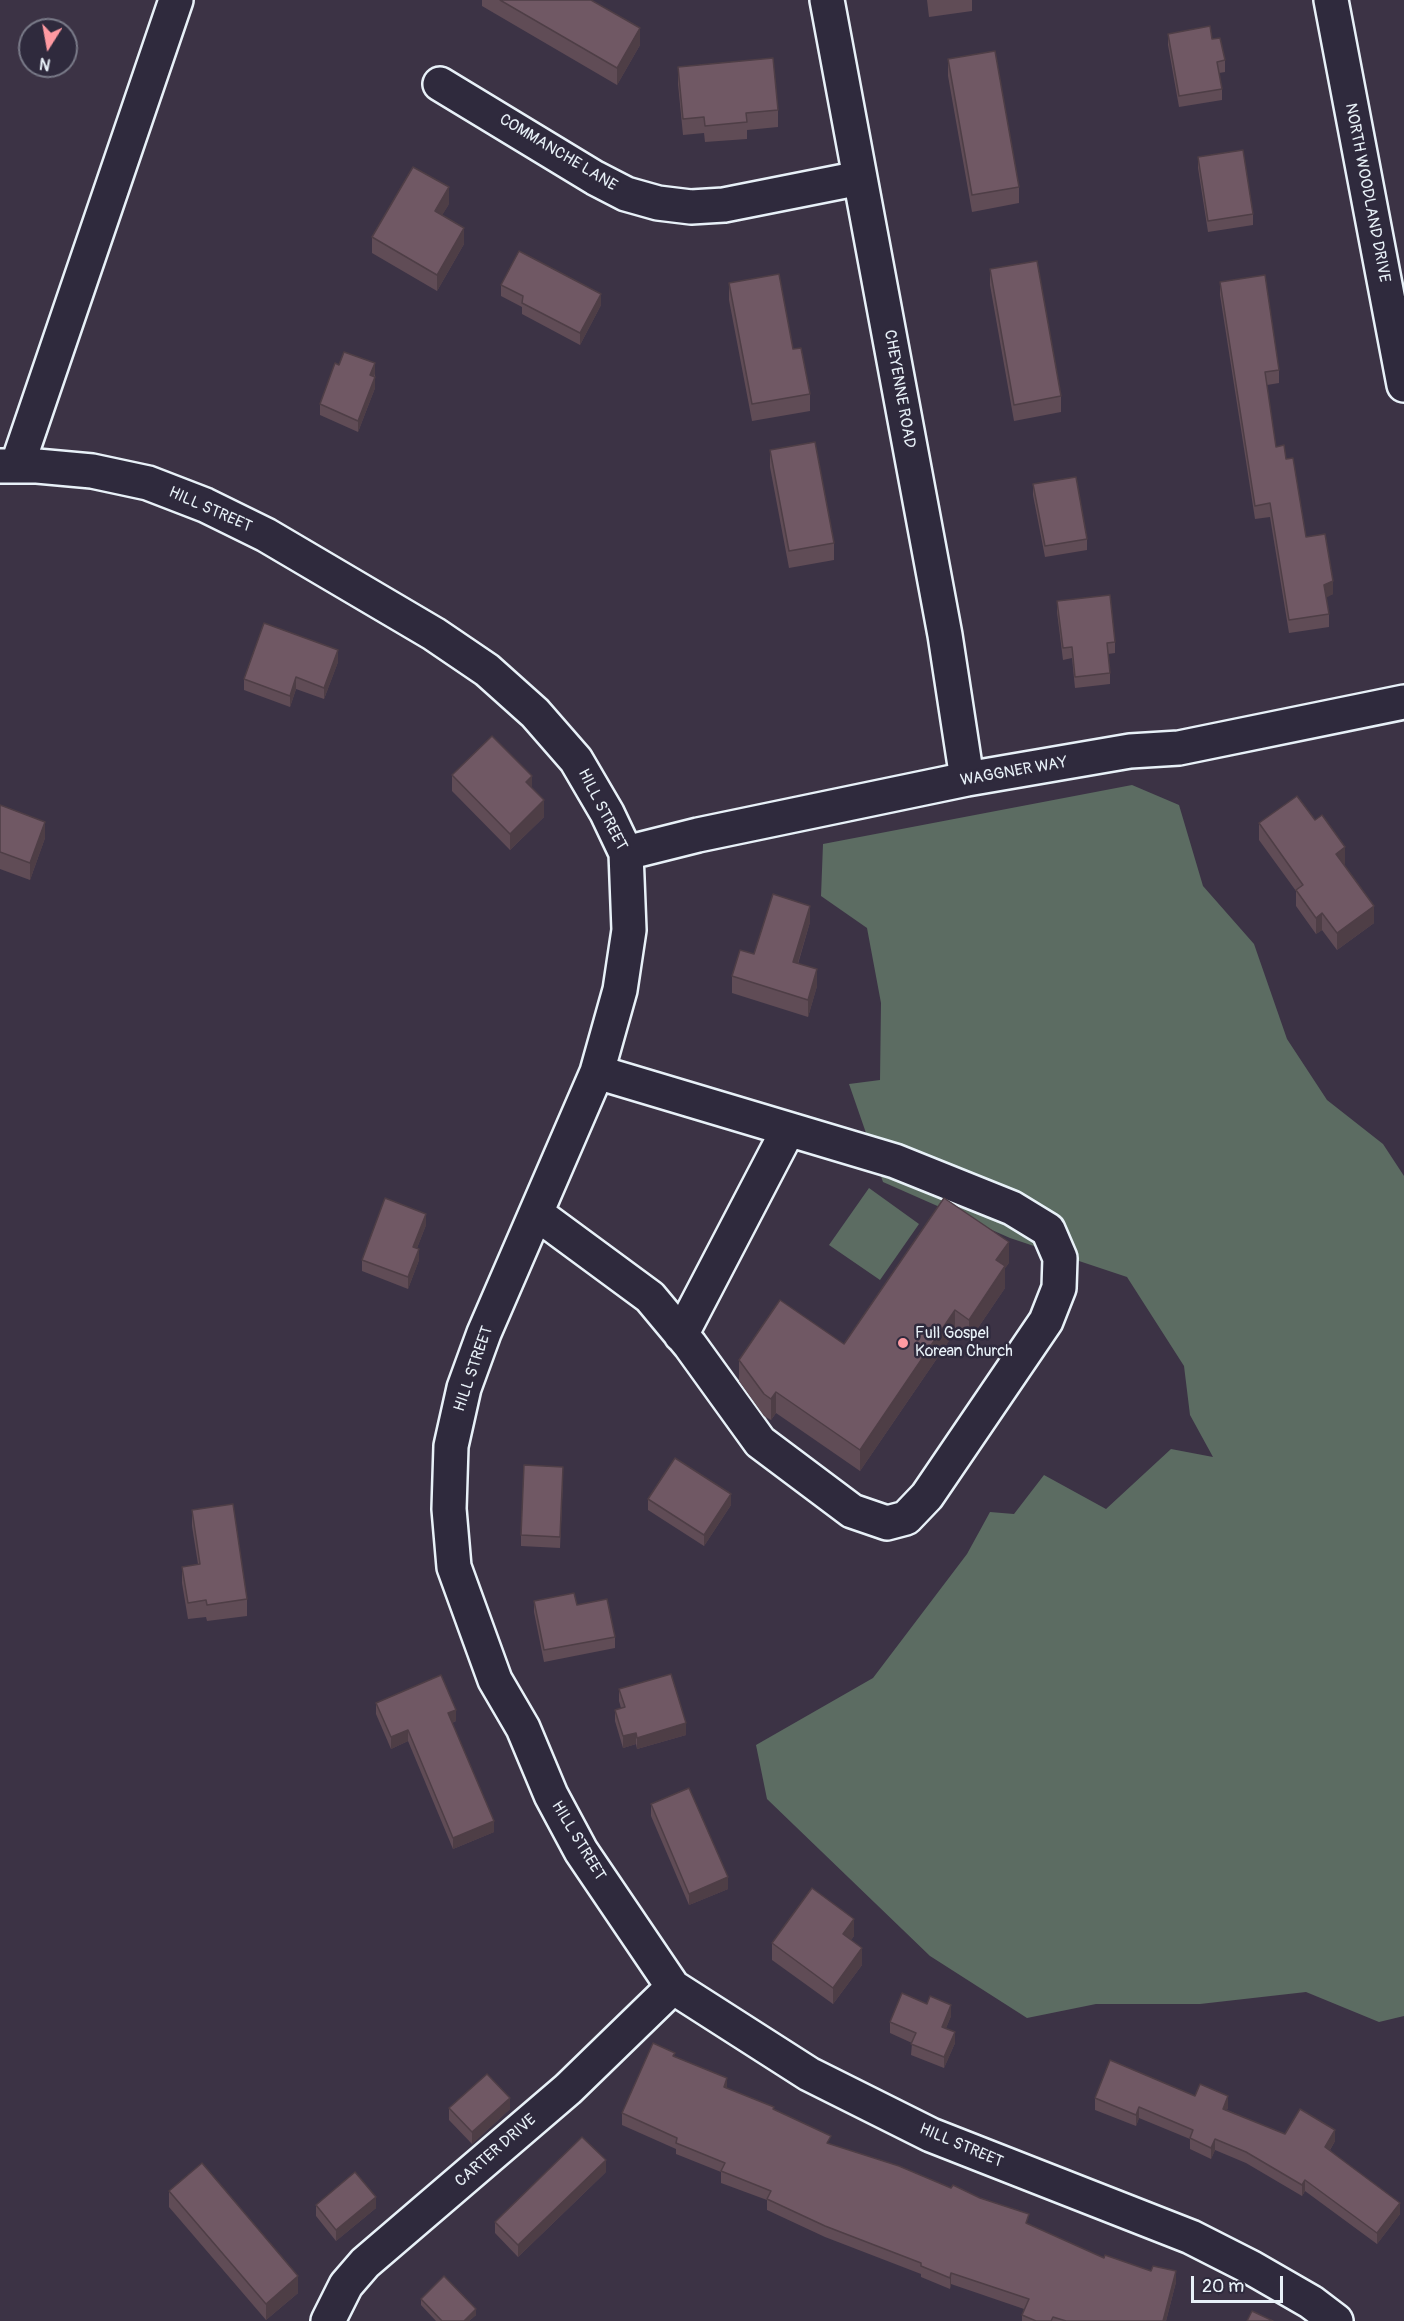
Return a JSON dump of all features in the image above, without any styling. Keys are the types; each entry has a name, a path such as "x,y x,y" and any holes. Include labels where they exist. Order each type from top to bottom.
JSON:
{"street":[{"path":"8,466 176,0"},
{"name":"CHEYENNE ROAD","path":"827,0 945,635 967,779"},
{"name":"NORTH WOODLAND DRIVE","path":"1331,0 1404,385"},
{"name":"COMMANCHE LANE","path":"440,84 595,178 626,194 658,204 691,207 724,205 860,178"},
{"name":"HILL STREET","path":"8,466 92,471 148,483 205,505 266,535 434,634 488,670 535,713 576,760 607,813 626,853 629,930 620,990 597,1072 464,1388 451,1446 449,1509 454,1567 495,1680 523,1728 551,1795 581,1851 673,1987 809,2074 931,2135 1191,2236 1311,2302 1336,2321"},
{"name":"WAGGNER WAY","path":"626,853 698,835 967,779 1130,752 1179,748 1404,702"},
{"path":"536,1213 650,1297 760,1442 852,1511 886,1523 906,1518 927,1496 1047,1321 1059,1288 1060,1258 1048,1230 1012,1208 895,1161 597,1072"},
{"path":"681,1335 788,1130"},
{"name":"CARTER DRIVE","path":"328,2321 346,2285 365,2263 568,2089 673,1987"}],"green space":[{"path":"1132,785 1179,805 1203,886 1254,944 1287,1039 1327,1100 1383,1144 1404,1176 1404,2016 1379,2022 1306,1992 1200,2004 1096,2004 1027,2018 930,1956 767,1799 756,1745 873,1678 967,1554 990,1512 1014,1514 1044,1475 1106,1509 1171,1449 1213,1457 1190,1415 1184,1366 1127,1277 1010,1238 883,1182 849,1084 880,1080 881,1003 867,928 821,896 823,844"},
{"path":"869,1188 919,1224 880,1280 829,1245"}],"building":[{"path":"500,0 591,0 640,28 617,68"},
{"path":"1210,26 1212,39 1220,38 1225,60 1217,62 1222,89 1179,96 1168,34"},
{"path":"995,51 1019,187 972,195 948,59"},
{"path":"773,58 778,110 746,113 747,122 705,126 704,117 683,119 678,67"},
{"path":"1243,150 1253,214 1208,221 1198,157"},
{"path":"413,167 449,187 435,211 464,228 437,275 372,237"},
{"path":"519,251 601,294 580,333 522,303 523,296 501,285"},
{"path":"1037,261 1061,396 1014,405 990,269"},
{"path":"779,274 793,349 801,348 810,394 752,404 729,283"},
{"path":"1265,275 1279,370 1265,372 1276,447 1284,445 1286,459 1293,458 1306,537 1325,534 1333,581 1324,585 1329,614 1289,620 1270,503 1255,506 1220,282"},
{"path":"344,352 375,363 370,375 375,377 358,421 320,404 335,363 339,365"},
{"path":"815,442 834,543 789,551 770,450"},
{"path":"1076,477 1087,539 1045,546 1033,484"},
{"path":"1110,595 1115,642 1107,643 1110,673 1075,677 1072,647 1063,648 1057,601"},
{"path":"264,623 338,650 324,688 296,677 290,696 244,679"},
{"path":"492,736 532,776 526,782 544,800 510,834 452,775"},
{"path":"1297,796 1315,820 1322,815 1345,847 1336,854 1374,906 1337,933 1322,913 1316,918 1296,890 1303,885 1259,823"},
{"path":"0,805 45,822 30,863 0,852"},
{"path":"773,894 810,906 793,962 817,969 808,1000 732,976 740,950 754,954"},
{"path":"385,1198 426,1214 413,1247 419,1249 408,1277 362,1260"},
{"name":"Full Gospel Korean Church","path":"944,1198 1009,1242 996,1260 1005,1266 969,1320 955,1310 860,1450 776,1392 771,1399 764,1394 739,1360 780,1300 844,1344"},
{"path":"675,1458 731,1494 704,1535 648,1499"},
{"path":"524,1465 563,1467 560,1537 521,1535"},
{"path":"233,1504 247,1599 207,1605 206,1600 188,1603 182,1567 200,1564 192,1510"},
{"path":"574,1593 577,1605 607,1599 615,1637 544,1650 534,1601"},
{"path":"671,1674 686,1723 637,1738 636,1733 623,1736 615,1710 625,1707 619,1689"},
{"path":"441,1675 456,1710 448,1713 494,1821 453,1838 408,1730 391,1737 376,1703"},
{"path":"689,1788 728,1877 689,1894 651,1804"},
{"path":"812,1888 854,1919 843,1934 862,1948 833,1988 772,1943"},
{"path":"902,1993 927,2004 930,1996 951,2005 942,2027 955,2032 944,2057 911,2044 916,2033 890,2022"},
{"path":"653,2043 675,2053 673,2056 727,2078 724,2087 774,2107 773,2109 831,2136 827,2143 899,2166 951,2188 953,2185 980,2198 1029,2214 1026,2223 1104,2258 1105,2255 1151,2271 1153,2266 1176,2271 1163,2321 1066,2321 1053,2317 1051,2321 1036,2321 1022,2315 1029,2299 951,2273 950,2278 921,2266 921,2263 825,2226 767,2199 771,2191 721,2171 725,2163 676,2143 677,2138 622,2113"},
{"path":"1110,2060 1195,2096 1200,2084 1228,2096 1223,2109 1285,2134 1300,2109 1335,2130 1325,2147 1400,2203 1377,2233 1305,2180 1302,2185 1246,2152 1215,2139 1211,2148 1190,2138 1193,2130 1139,2107 1136,2115 1095,2098"},
{"path":"487,2074 510,2098 472,2132 449,2108"},
{"path":"582,2137 606,2160 518,2245 495,2222"},
{"path":"202,2163 298,2276 266,2304 169,2191"},
{"path":"355,2172 376,2197 336,2230 316,2205"},
{"path":"444,2276 476,2309 464,2321 442,2321 421,2299"},
{"path":"1252,2311 1273,2321 1247,2321"}],"place":[{"name":"Full Gospel Korean Church","path":"903,1343"}]}
